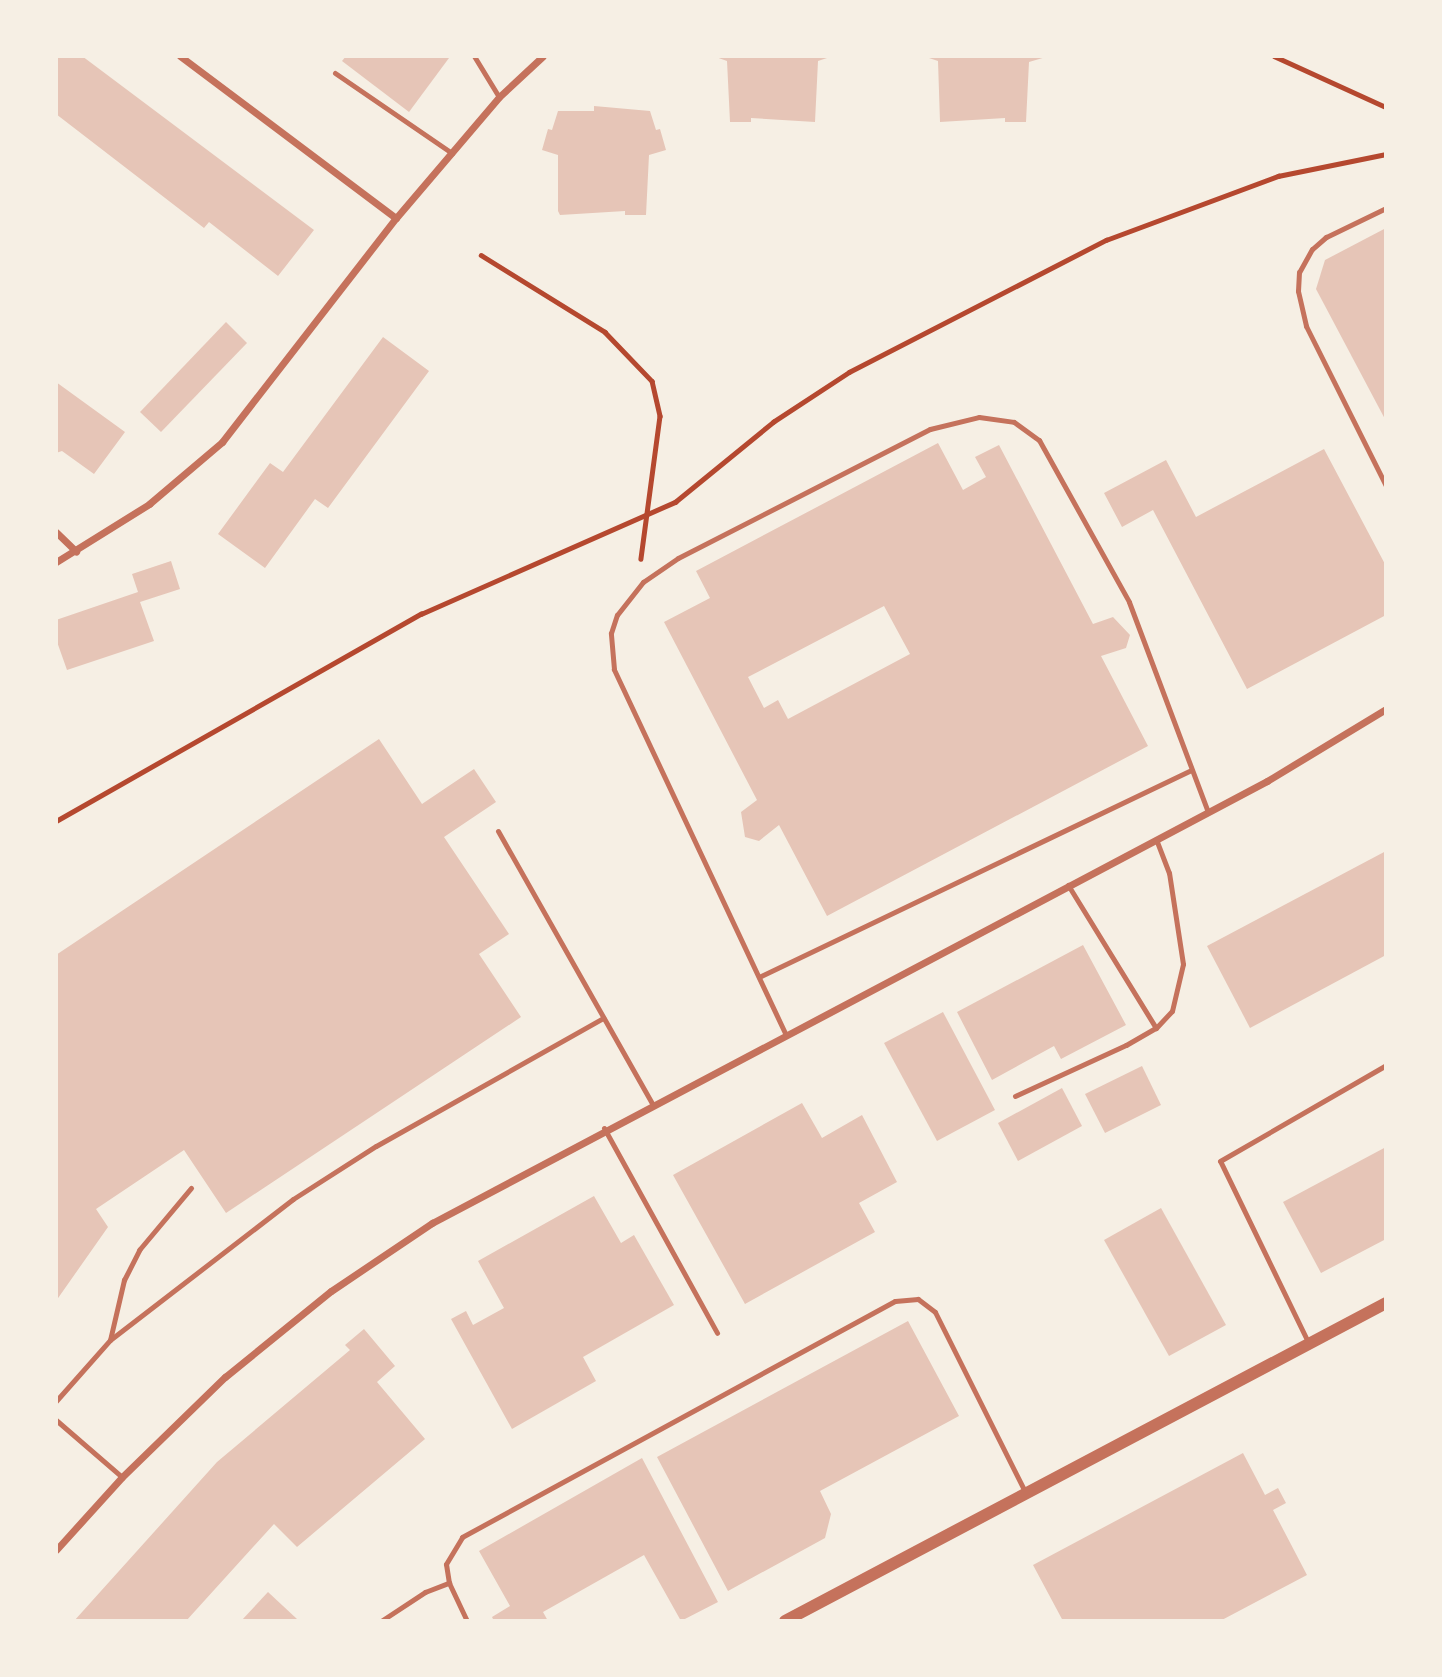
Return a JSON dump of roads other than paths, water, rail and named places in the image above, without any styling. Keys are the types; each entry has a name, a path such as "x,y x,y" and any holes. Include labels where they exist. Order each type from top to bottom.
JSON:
{"street":[{"path":"180,56 396,218"},
{"path":"56,562 149,504 222,442 396,218 499,97 543,56"},
{"path":"56,532 76,551"},
{"path":"56,1550 121,1477 225,1377 331,1291 432,1223 604,1128 1208,812 1386,709"},
{"path":"785,1621 1386,1303"}],"lane":[{"path":"474,56 499,97"},
{"path":"335,73 452,153"},
{"path":"1386,208 1326,237 1312,249 1299,272 1298,291 1306,326 1386,486"},
{"path":"785,1033 614,669 611,633 617,615 643,582 678,558 929,429 979,417 1014,422 1039,440 1129,602 1189,771 1208,812"},
{"path":"759,976 1189,771"},
{"path":"498,831 652,1103"},
{"path":"1015,1096 1156,1028 1179,993 1183,964 1169,873 1156,839"},
{"path":"1068,885 1156,1028"},
{"path":"56,1401 110,1340 293,1199 376,1146 603,1018"},
{"path":"1309,1344 1220,1161 1386,1065"},
{"path":"604,1128 717,1333"},
{"path":"110,1340 124,1280 139,1250 191,1188"},
{"path":"467,1621 449,1583 446,1564 462,1537 650,1431 908,1298 928,1304 935,1312 1026,1493"},
{"path":"56,1420 121,1477"},
{"path":"381,1621 425,1592 449,1583"}]}
